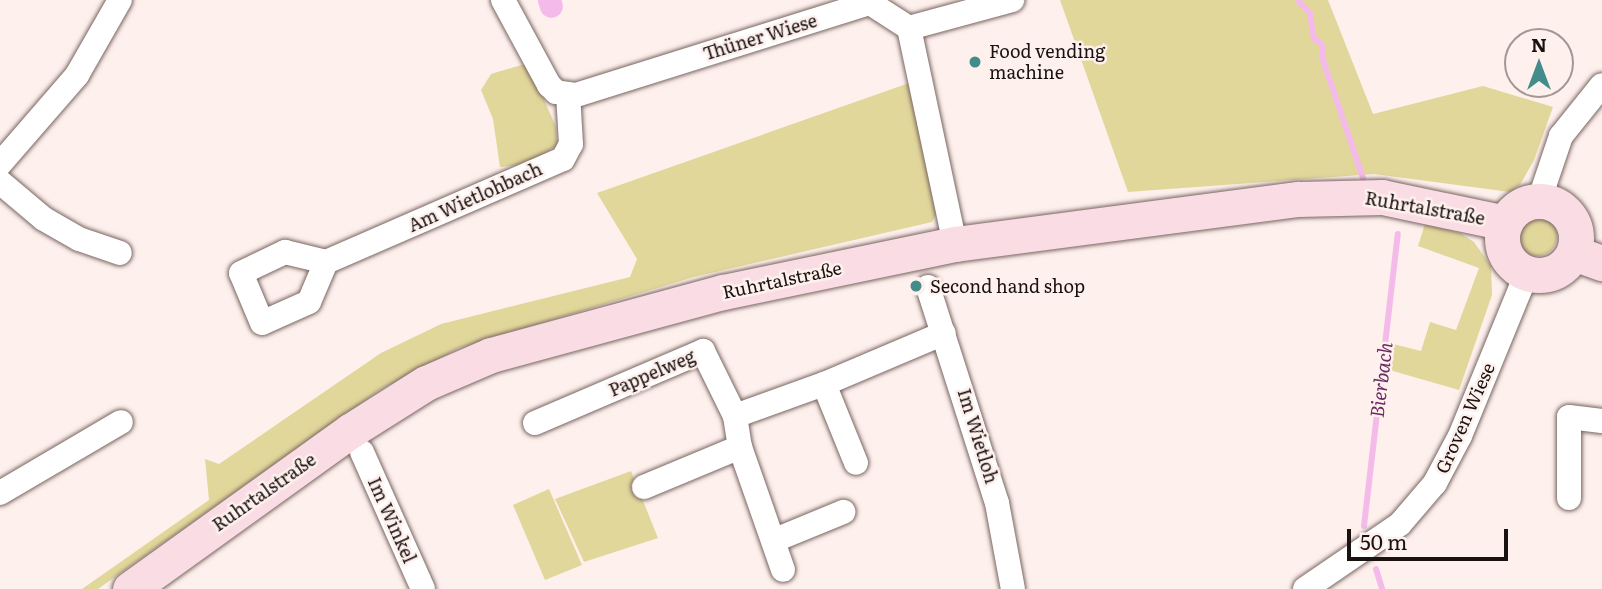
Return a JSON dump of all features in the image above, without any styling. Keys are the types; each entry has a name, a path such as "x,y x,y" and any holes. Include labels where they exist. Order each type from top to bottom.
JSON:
{"main road":[{"name":"Ruhrtalstraße","path":"130,589 350,431 426,383 491,355 723,292 954,244 1341,196 1396,199 1505,223"},
{"name":"Ruhrtalstraße","path":"1527,273 1508,258 1502,235 1505,223 1518,207 1539,201"},
{"path":"1527,273 1545,275 1588,258 1566,212 1539,201"}],"street":[{"path":"0,164 76,75 120,0"},
{"path":"954,244 909,28 1012,0"},
{"name":"Thüner Wiese","path":"568,94 576,95 870,4 909,28"},
{"path":"507,10 549,85 568,94"},
{"path":"1539,201 1561,136 1602,85"},
{"name":"Am Wietlohbach","path":"326,262 563,159 571,144 568,94"},
{"path":"0,182 44,219 79,239 120,253"},
{"name":"Groven Wiese","path":"1305,589 1400,524 1436,483 1461,436 1527,273"},
{"name":"Im Wietloh","path":"928,287 997,503 1013,589"},
{"path":"735,415 824,384 944,333"},
{"name":"Pappelweg","path":"535,423 703,351 735,415 740,447 783,570"},
{"path":"824,384 856,463"},
{"path":"1569,498 1569,417 1602,421"},
{"path":"0,493 121,422"},
{"path":"644,487 740,447"},
{"name":"Im Winkel","path":"362,452 423,589"},
{"path":"775,541 843,512"}],"shaded area":[{"path":"1060,0 1328,0 1373,114 1483,86 1504,92 1504,98 1523,98 1553,107 1534,160 1520,185 1510,192 1374,174 1128,192"},
{"path":"528,63 556,127 557,145 529,164 500,167 493,119 481,90 491,74"},
{"path":"912,82 939,210 932,222 694,277 459,348 380,390 98,589 82,589 209,500 205,459 219,464 381,353 441,324 630,277 637,259 597,193"},
{"path":"1537,216 1545,217 1551,222 1556,228 1556,244 1551,250 1545,255 1537,256 1529,255 1523,250 1518,244 1517,236 1518,228 1523,222 1529,217"},
{"path":"1425,224 1460,233 1474,242 1491,266 1492,295 1459,390 1386,369 1389,343 1421,351 1430,322 1456,330 1479,268 1418,246"},
{"path":"631,471 658,538 584,562 555,499"},
{"path":"549,489 582,565 545,580 513,505"}],"waterway":[{"path":"549,0 551,6"},
{"name":"Bierbach","path":"1298,0 1310,14 1314,38 1323,46 1323,60 1363,178"},
{"name":"Bierbach","path":"1364,526 1398,234"},
{"name":"Bierbach","path":"1376,569 1382,589"}],"place":[{"name":"Food vending machine","path":"975,62"},
{"name":"Second hand shop","path":"916,286"}]}
